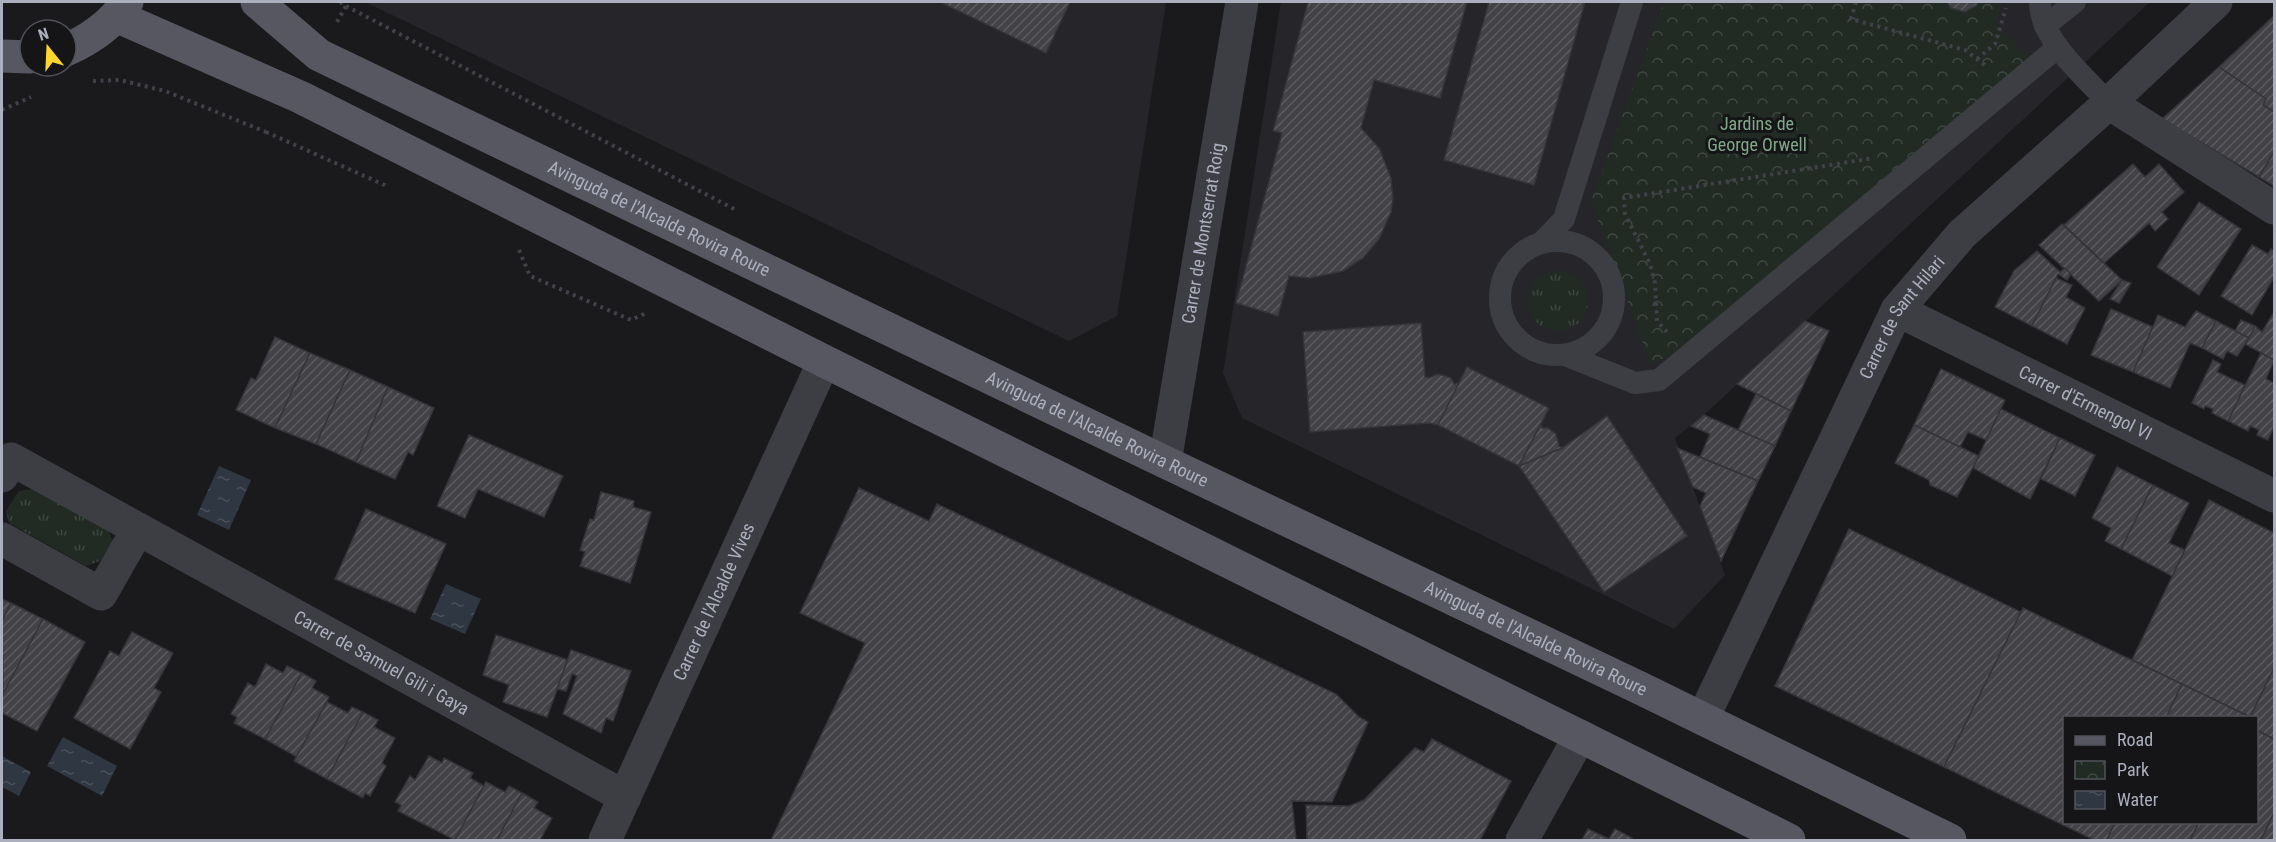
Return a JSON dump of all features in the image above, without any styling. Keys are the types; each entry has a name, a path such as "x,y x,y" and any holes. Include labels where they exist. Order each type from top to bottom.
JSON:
{"main road":[{"name":"Avinguda de l'Alcalde Rovira Roure","path":"257,2 319,55 1703,718 1950,840"},
{"path":"78,44 93,36 122,9 824,362 1789,840"}],"street":[{"name":"Carrer de Montserrat Roig","path":"1165,462 1242,2"},
{"name":"Carrer de Sant Hilari","path":"1703,718 1897,310 1962,234 2109,103 2216,2"},
{"path":"2109,103 2274,208"},
{"name":"Carrer d'Ermengol VI","path":"1897,310 2274,496"},
{"name":"Carrer de l'Alcalde Vives","path":"605,840 824,362"},
{"name":"Carrer de Samuel Gili i Gaya","path":"2,476 11,459 625,797"},
{"path":"2,539 101,594 138,529"},
{"path":"1522,840 1580,736"}],"lane":[{"path":"1542,242 1564,219 1632,2"},
{"path":"2040,2 2040,14 2044,26 2058,47 2109,103"},
{"path":"2044,26 2075,2"},
{"path":"1565,355 1635,383 1659,380 2058,47"},
{"path":"1560,241 1579,244 1595,255 1607,270 1614,288 1614,307 1607,325 1595,340 1579,351 1565,355 1541,354 1524,346 1510,332 1501,316 1499,298 1502,279 1506,271 1524,250 1542,242 1560,241"}],"path":[{"path":"1856,2 1851,19 1965,50 1992,70"},
{"path":"1977,59 1995,44 2008,2"},
{"path":"86,81 120,80 165,91 266,132 300,97"},
{"path":"2,110 31,96"},
{"path":"1675,330 1666,332 1657,321 1650,264 1625,214 1624,198 1862,159 1883,158"}],"shaded area":[{"path":"365,2 1166,2 1117,316 1069,341"},
{"path":"1281,2 2150,2 1704,415 1675,438 1725,575 1674,629 1242,418 1223,373"}],"green space":[{"name":"Jardins de George Orwell","path":"1664,2 2002,2 1996,23 2036,66 1726,338 1650,363 1591,201"},
{"path":"1558,271 1575,276 1583,284 1588,301 1583,318 1575,326 1558,331 1541,326 1533,318 1528,301 1533,284 1541,276"},
{"path":"33,489 108,530 113,542 100,561 86,566 9,523 6,511 19,491"}],"water":[{"path":"219,466 251,480 229,530 197,515"},
{"path":"446,584 481,599 465,634 430,619"},
{"path":"63,737 117,766 102,796 47,766"},
{"path":"2,756 31,772 19,796 2,787"}],"building":[{"path":"940,2 1070,2 1046,53"},
{"path":"1308,2 1467,2 1440,98 1374,80 1361,128 1379,148 1391,178 1393,199 1391,212 1379,239 1363,258 1343,271 1310,278 1289,276 1278,316 1236,303 1282,133 1273,131"},
{"path":"1489,2 1585,2 1534,185 1444,160"},
{"path":"1947,2 1978,2 1965,12 1951,8"},
{"path":"2274,16 2274,112 2263,105 2266,99 2219,67"},
{"path":"2219,67 2266,99 2263,105 2274,112 2274,152 2259,177 2162,119"},
{"path":"2274,152 2274,186 2259,177"},
{"path":"2133,164 2145,177 2159,164 2184,192 2162,212 2168,219 2155,231 2149,223 2104,263 2064,225"},
{"path":"2199,202 2241,229 2199,295 2157,267"},
{"path":"2062,224 2122,280 2099,301 2039,245"},
{"path":"2252,245 2268,254 2271,249 2274,251 2274,277 2252,315 2221,296"},
{"path":"2037,251 2060,272 2065,268 2071,274 2067,280 2058,274 2032,326 1995,307 2014,271"},
{"path":"2056,278 2072,285 2066,297 2085,308 2067,344 2032,326"},
{"path":"2122,280 2131,283 2119,303 2110,299"},
{"path":"2111,309 2153,327 2133,372 2091,355"},
{"path":"2196,311 2216,321 2202,348 2190,343 2170,388 2133,372 2158,315 2185,327"},
{"path":"2274,312 2274,360 2245,344 2255,326 2262,332"},
{"path":"2241,320 2255,326 2249,338 2235,331"},
{"path":"1805,321 1829,331 1791,411 1737,384"},
{"path":"2216,321 2249,338 2237,356 2227,351 2223,359 2202,348"},
{"path":"1421,323 1425,377 1429,378 1437,374 1451,378 1454,384 1459,383 1438,425 1429,423 1310,432 1303,332"},
{"path":"275,337 310,353 275,428 236,410 251,378 256,380"},
{"path":"310,353 350,370 316,444 275,428"},
{"path":"2261,353 2274,360 2266,379 2274,383 2274,426 2268,440 2257,435 2259,430 2250,426 2248,431 2228,421"},
{"path":"2213,360 2221,364 2217,372 2245,385 2228,421 2212,413 2213,409 2205,406 2204,409 2192,403"},
{"path":"1467,367 1549,408 1519,466 1438,425"},
{"path":"1941,369 2005,400 1986,440 1968,432 1960,447 1914,425"},
{"path":"350,370 388,387 356,462 316,444"},
{"path":"388,387 434,408 413,455 408,452 395,479 356,462"},
{"path":"1756,394 1791,411 1775,446 1738,430"},
{"path":"2001,409 2060,438 2030,499 1973,468"},
{"path":"1704,415 1775,446 1758,481 1700,457 1710,434 1691,426"},
{"path":"1607,416 1687,536 1604,592 1519,466 1562,448"},
{"path":"1541,424 1542,428 1548,428 1556,434 1559,446 1562,448 1519,466"},
{"path":"1914,425 1979,456 1957,497 1930,485 1929,480 1895,463"},
{"path":"469,435 563,476 544,517 478,489 465,518 437,506"},
{"path":"2060,438 2095,455 2075,496 2041,479"},
{"path":"1677,448 1758,481 1721,561 1700,506 1706,493 1693,487"},
{"path":"2117,467 2153,485 2121,549 2105,541 2111,528 2092,518"},
{"path":"2153,485 2189,503 2169,543 2185,550 2172,576 2121,549"},
{"path":"859,488 929,521 937,504 1336,694 1359,717 1368,722 1332,802 1292,801 1296,840 771,840 865,643 800,613"},
{"path":"601,492 634,501 633,507 651,512 630,583 580,566 585,552 580,550 590,519 594,520"},
{"path":"2209,500 2274,533 2274,668 2250,716 2132,660"},
{"path":"366,509 446,544 415,613 335,579"},
{"path":"1849,529 2021,612 1944,767 1775,686"},
{"path":"2,599 11,603 2,621"},
{"path":"11,603 43,619 3,694 2,621"},
{"path":"2023,608 2182,684 2167,716 2063,716 2063,824 2114,824 2107,840 2094,840 1944,767"},
{"path":"43,619 85,642 37,731 2,713 2,696"},
{"path":"132,632 173,653 154,688 161,692 130,749 74,718 110,651 119,656"},
{"path":"496,635 568,660 547,717 503,702 509,685 483,675"},
{"path":"571,650 631,671 613,721 606,718 601,733 563,714 577,676 572,674 566,691 557,689"},
{"path":"266,664 283,673 287,666 302,673 265,739 234,723 237,717 231,714 248,683 255,687"},
{"path":"2274,668 2274,739 2258,731 2258,716 2251,716"},
{"path":"302,673 316,681 312,688 329,697 297,757 265,739"},
{"path":"2182,684 2248,716 2167,716"},
{"path":"327,702 348,713 352,707 363,712 327,779 294,761"},
{"path":"363,712 378,720 374,727 395,738 382,763 386,766 370,796 365,793 363,798 327,779"},
{"path":"2258,731 2274,739 2274,813 2261,840 2190,840 2198,824 2258,824"},
{"path":"1432,739 1511,781 1480,840 1307,840 1306,805 1349,806 1364,800 1415,748 1424,752"},
{"path":"429,756 442,763 444,758 473,773 470,778 484,786 455,840 398,811 401,805 395,802 410,776 415,780"},
{"path":"486,782 505,792 509,786 522,793 497,840 455,840"},
{"path":"522,793 538,802 534,808 552,818 540,840 497,840"},
{"path":"2274,813 2274,840 2261,840"},
{"path":"2114,824 2198,824 2190,840 2107,840"},
{"path":"1588,829 1609,839 1615,829 1632,838 1631,840 1582,840"}]}
